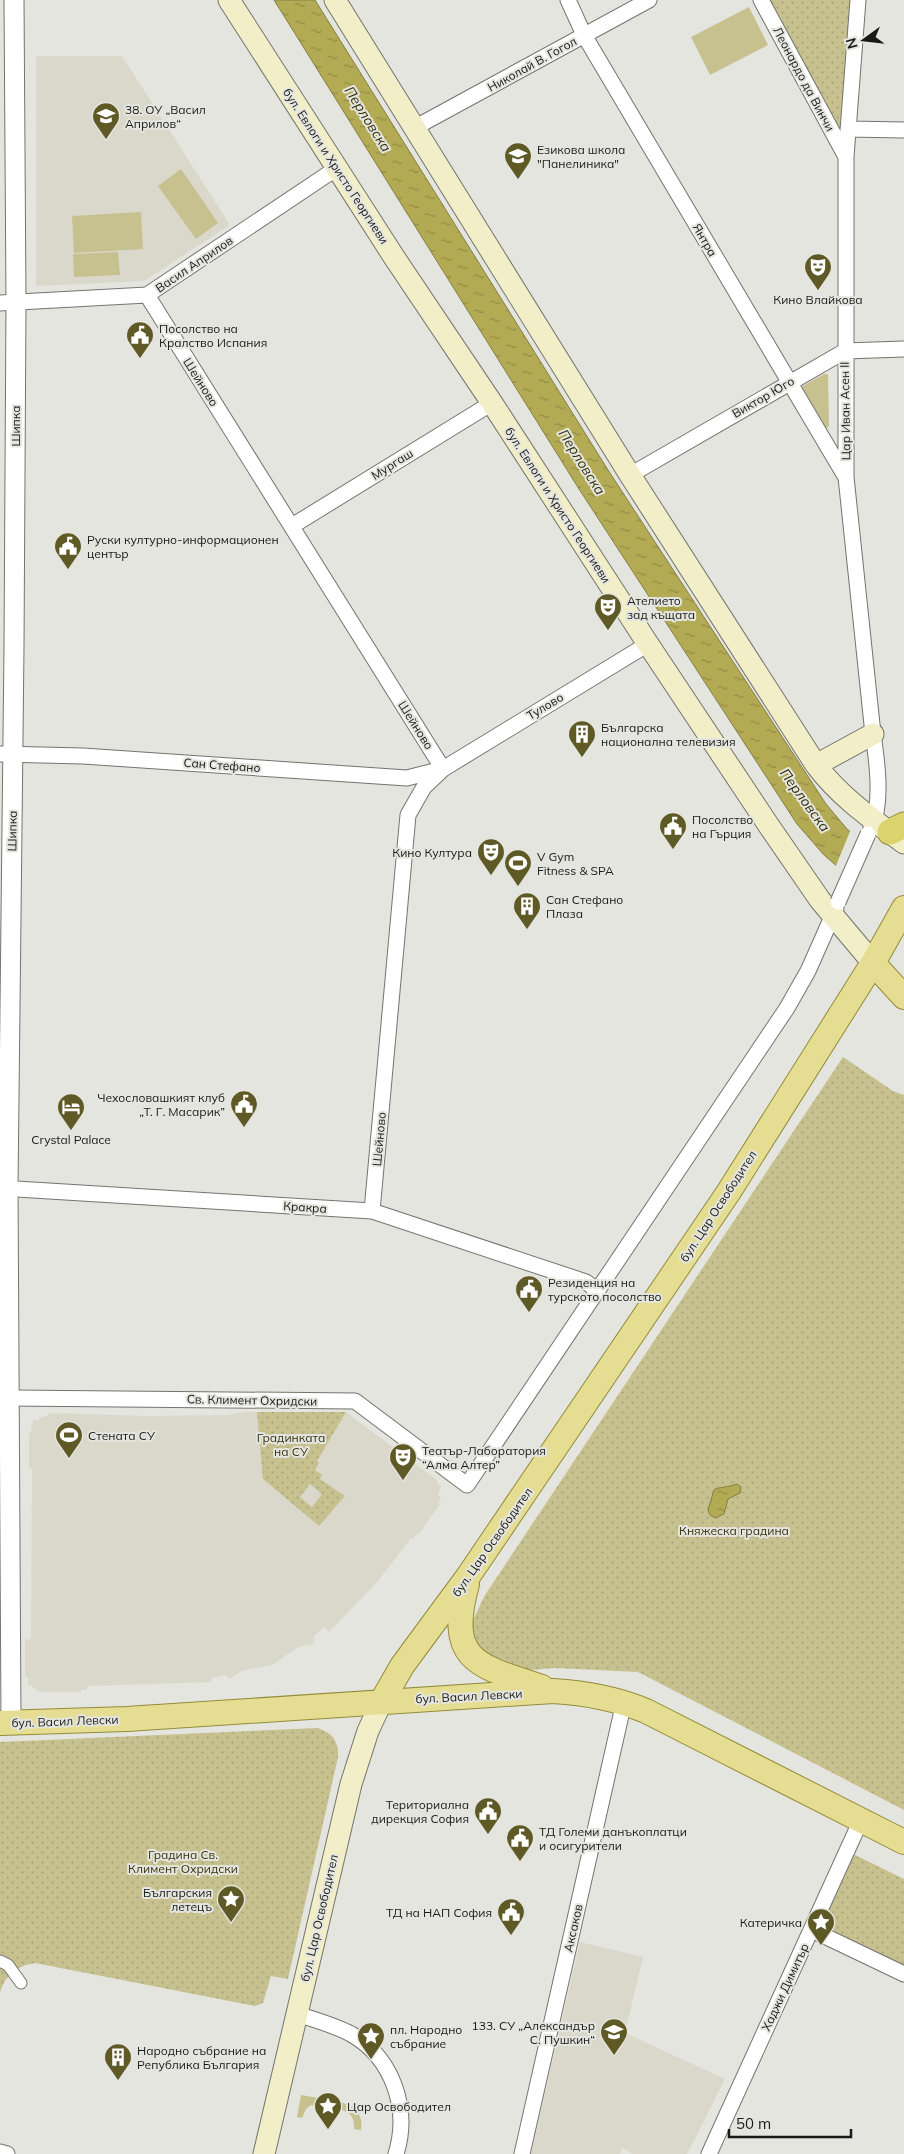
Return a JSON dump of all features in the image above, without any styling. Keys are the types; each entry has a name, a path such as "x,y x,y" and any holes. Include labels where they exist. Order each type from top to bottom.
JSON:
{"main road":[{"name":"бул. Евлоги и Христо Георгиеви","path":"229,0 394,257 492,403 766,823 835,909 879,954 904,997"},
{"path":"335,0 630,475 816,765 837,789 888,831"},
{"path":"816,765 873,734"},
{"name":"бул. Цар Освободител","path":"264,2154 351,1784 368,1731 382,1701 402,1666 470,1575 728,1193 879,954 904,908"},
{"path":"470,1575 460,1609 460,1628 467,1652 475,1660 489,1668 553,1691"},
{"name":"бул. Васил Левски","path":"5,1723 127,1719 553,1691 592,1694 624,1702 904,1842"}],"street":[{"name":"Шипка","path":"5,1723 10,1398 4,1187 8,302 14,0"},
{"name":"Янтра","path":"568,0 584,35 846,477"},
{"name":"Николай В. Гогол","path":"414,128 650,0"},
{"name":"Леонардо да Винчи","path":"761,0 846,157"},
{"name":"Цар Иван Асен II","path":"835,909 888,831 877,798 877,762 846,477 846,157 858,0"},
{"path":"848,129 904,130"},
{"name":"Васил Априлов","path":"8,302 147,295 328,174 339,170"},
{"name":"Шейново","path":"147,295 443,769 424,787 408,815 372,1211"},
{"name":"Виктор Юго","path":"630,475 788,382 845,351 904,349"},
{"name":"Мургаш","path":"292,526 492,403"},
{"name":"Тулово","path":"443,769 648,644"},
{"name":"Сан Стефано","path":"6,754 83,756 407,778 443,769"},
{"path":"597,1290 787,1008 808,970 835,909"},
{"name":"Кракра","path":"4,1187 372,1211 586,1282 597,1290"},
{"name":"Св. Климент Охридски","path":"10,1398 355,1401 467,1485 597,1290"},
{"name":"Аксаков","path":"522,2154 624,1702"},
{"name":"Хаджи Димитър","path":"709,2154 861,1820"},
{"path":"812,1930 904,1974"},
{"path":"0,1961 8,1965 21,1984"},
{"path":"297,2014 352,2034 376,2054 393,2080 400,2105 401,2119 396,2154"},
{"path":"0,2152 7,2154"}],"shaded area":[{"name":"38. ОУ „Васил Априлов“","path":"36,56 122,56 230,225 144,281 36,286"},
{"path":"246,1412 346,1412 437,1480 437,1483 441,1486 438,1495 441,1497 438,1502 440,1504 419,1534 413,1539 411,1538 378,1581 329,1632 325,1627 313,1637 314,1644 298,1647 272,1665 241,1671 230,1679 225,1675 212,1678 211,1682 87,1686 87,1690 81,1690 81,1692 43,1692 32,1688 32,1685 28,1685 28,1677 25,1677 25,1640 31,1639 32,1469 29,1468 29,1433 31,1432 31,1426 33,1426 33,1420 39,1420 39,1418 49,1415 49,1413 146,1416 226,1415"},
{"name":"133. СУ „Александър С. Пушкин“","path":"580,1942 643,1957 625,2033 725,2079 687,2154 633,2154 622,2148 620,2154 531,2154"}],"green space":[{"path":"761,0 858,0 846,157"},
{"path":"749,7 768,45 710,75 691,37"},
{"path":"181,169 218,223 196,239 158,186"},
{"path":"141,212 143,249 74,253 72,216"},
{"path":"118,252 120,275 74,277 73,254"},
{"path":"824,374 828,374 829,426 826,429 801,387"},
{"name":"Княжеска градина","path":"843,1057 893,1091 904,1095 904,1810 638,1672 555,1668 520,1671 499,1669 472,1641 473,1620 485,1595"},
{"name":"Градинката на СУ","path":"257,1412 346,1412 317,1461 319,1463 315,1470 322,1475 320,1479 345,1496 319,1526 263,1479","holes":["310,1484 322,1494 312,1507 300,1497"]},
{"name":"Градина Св. Климент Охридски","path":"318,1728 334,1738 338,1757 288,1979 271,1976 263,2003 255,2006 35,1963 22,1966 12,1972 5,1981 0,1993 0,1742"},
{"path":"853,1854 904,1879 904,1970 818,1928"},
{"path":"301,2095 330,2100 329,2107 311,2105 306,2109 302,2118 297,2117"},
{"path":"336,2101 356,2110 361,2118 361,2130 354,2129 352,2117 349,2114 335,2108"}],"water":[{"name":"Перловска","path":"274,0 315,0 608,470 826,804 847,829 892,867 875,899 824,855 797,824 579,489"},
{"path":"737,1484 741,1487 740,1493 728,1499 724,1514 715,1518 710,1515 708,1510 714,1490"}],"pier":[{"path":"851,829 904,872 904,922 873,901 835,868"}],"place":[{"name":"38. ОУ „Васил Априлов“","path":"106,140"},
{"name":"Езикова школа \"Панелиника\"","path":"518,180"},
{"name":"Кино Влайкова","path":"818,291"},
{"name":"Посолство на Кралство Испания","path":"140,359"},
{"name":"Руски културно-информационен център","path":"68,570"},
{"name":"Ателието зад къщата","path":"608,631"},
{"name":"Българска национална телевизия","path":"582,758"},
{"name":"Посолство на Гърция","path":"673,850"},
{"name":"Кино Култура","path":"491,876"},
{"name":"V Gym Fitness & SPA","path":"518,887"},
{"name":"Сан Стефано Плаза","path":"527,930"},
{"name":"Чехословашкият клуб „Т. Г. Масарик”","path":"244,1128"},
{"name":"Crystal Palace","path":"71,1131"},
{"name":"Резиденция на турското посолство","path":"529,1313"},
{"name":"Стената СУ","path":"69,1459"},
{"name":"Театър-Лаборатория “Алма Алтер”","path":"403,1481"},
{"name":"Териториална дирекция София","path":"488,1835"},
{"name":"ТД Големи данъкоплатци и осигурители","path":"520,1862"},
{"name":"Българския летецъ","path":"231,1923"},
{"name":"ТД на НАП София","path":"511,1936"},
{"name":"Катеричка","path":"821,1946"},
{"name":"133. СУ „Александър С. Пушкин“","path":"614,2056"},
{"name":"пл. Народно събрание","path":"371,2060"},
{"name":"Народно събрание на Република България","path":"118,2081"},
{"name":"Цар Освободител","path":"328,2130"}]}
